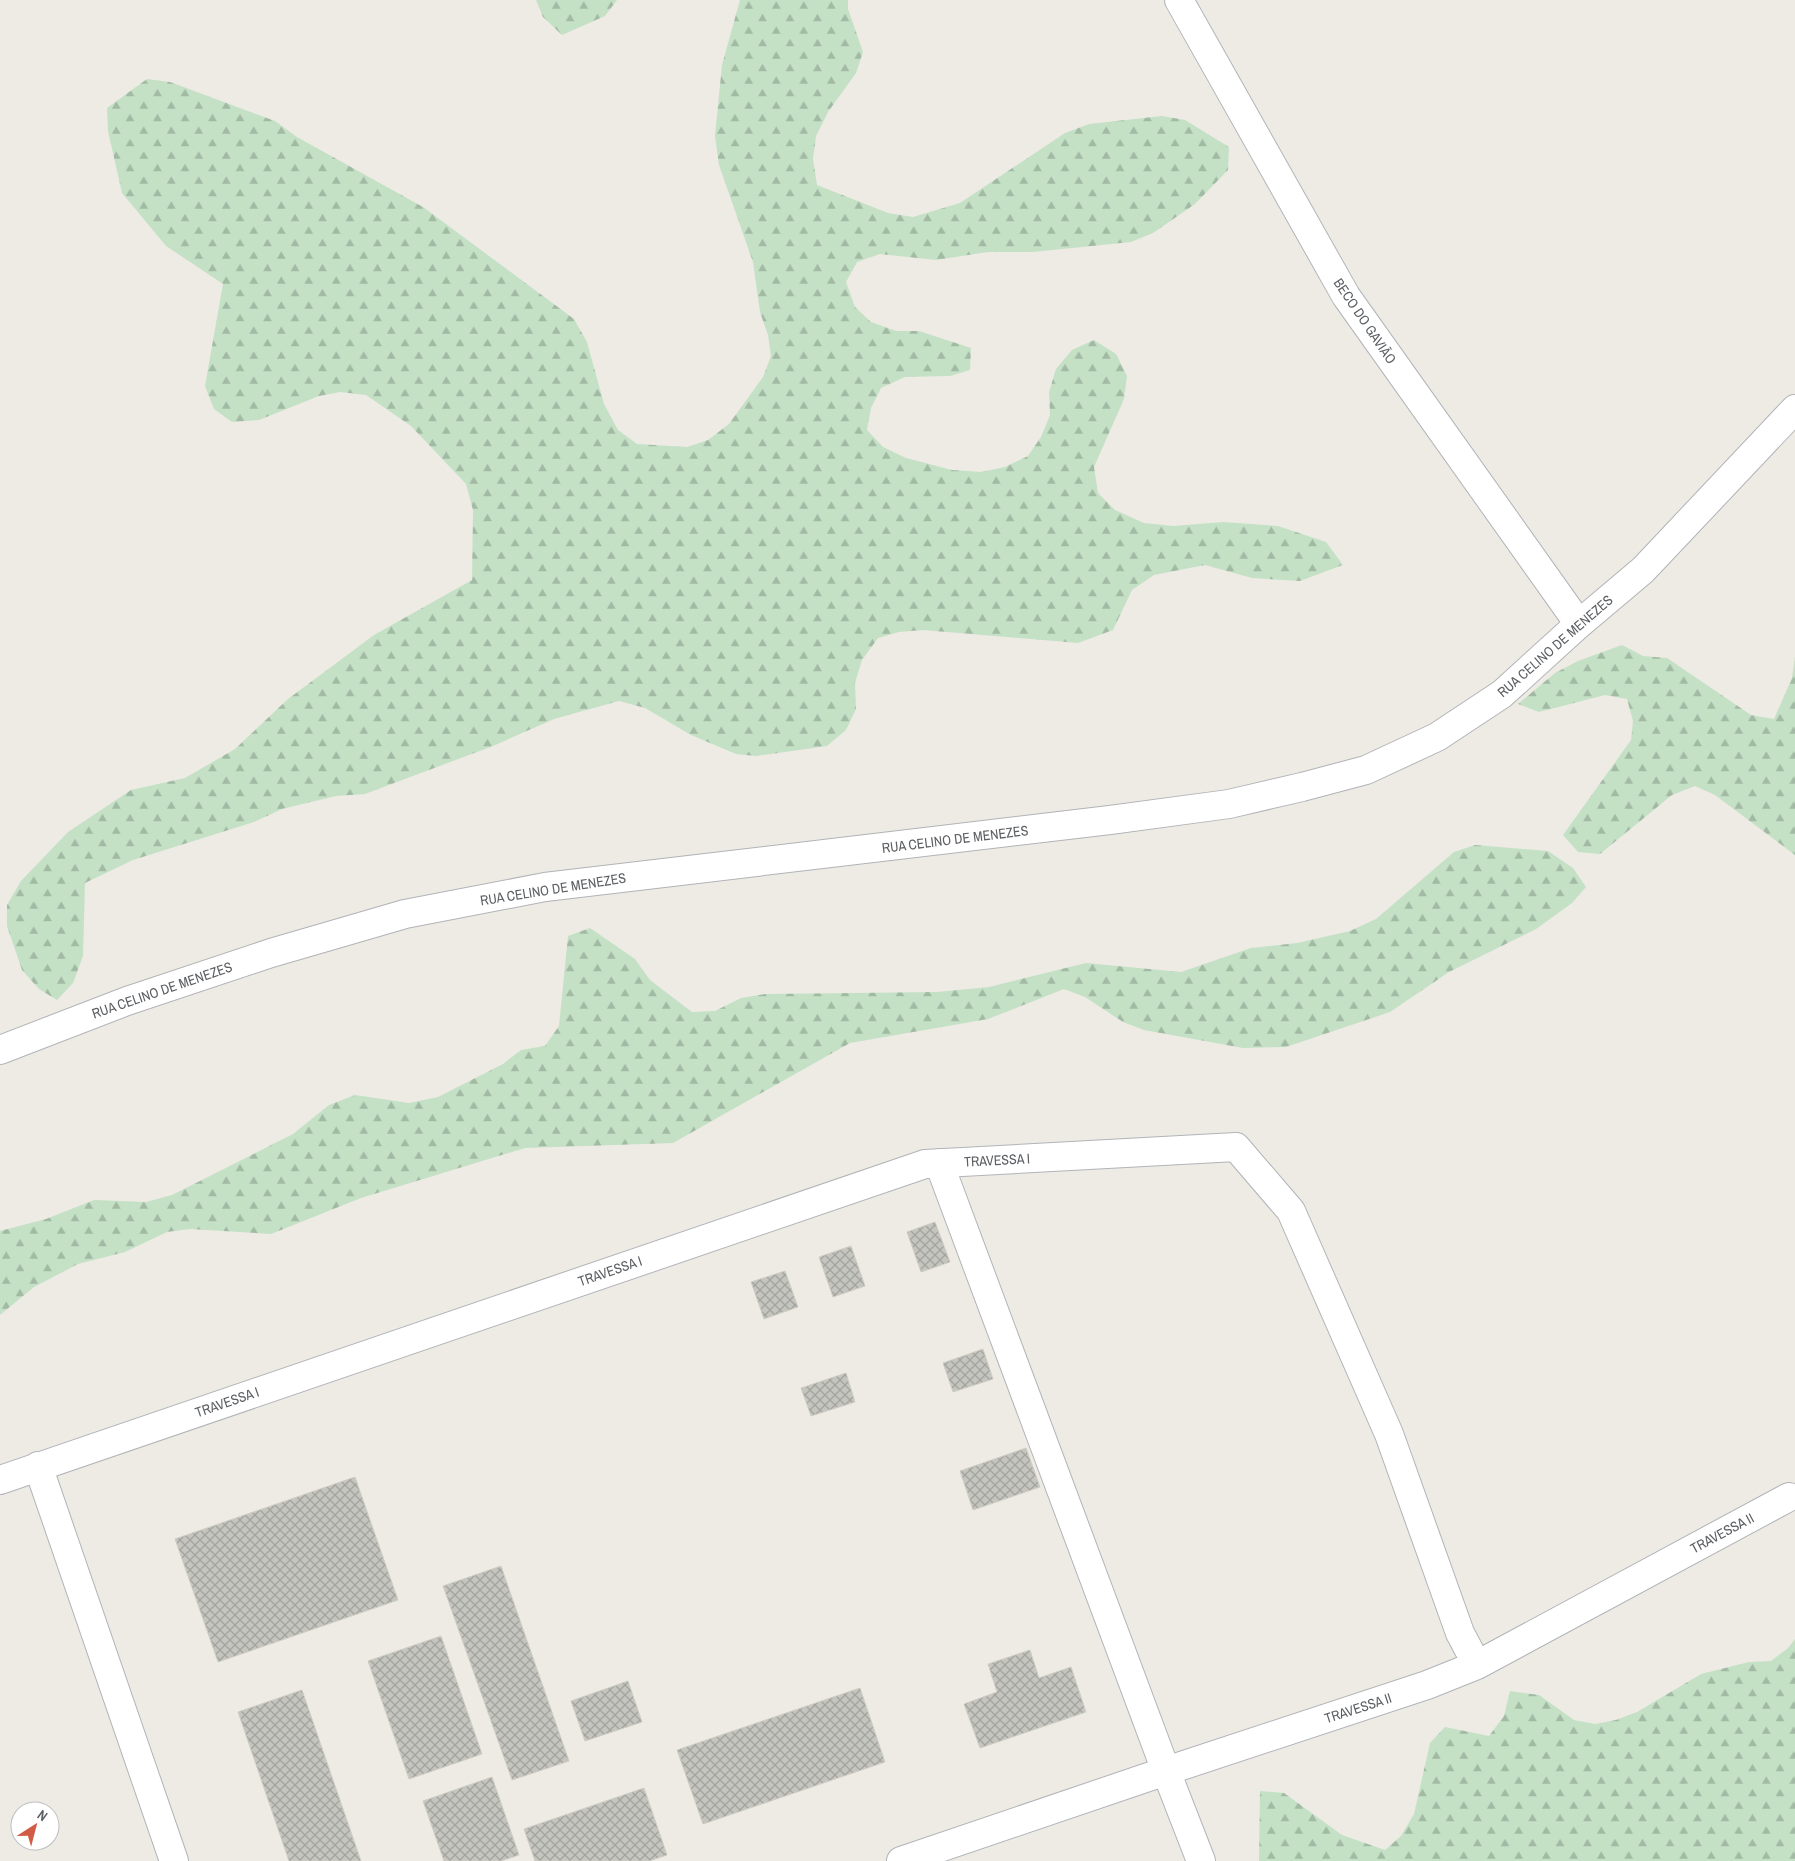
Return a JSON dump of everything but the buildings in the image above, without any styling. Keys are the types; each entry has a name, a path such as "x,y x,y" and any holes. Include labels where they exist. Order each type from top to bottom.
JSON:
{"street":[{"name":"BECO DO GAVIÃO","path":"1178,0 1346,296 1579,624"},
{"name":"RUA CELINO DE MENEZES","path":"0,1050 126,1001 271,953 405,914 545,887 1230,804 1366,770 1437,737 1502,694 1579,624 1643,570 1795,409"},
{"name":"TRAVESSA I","path":"0,1480 925,1164 1236,1147 1291,1211 1389,1434 1460,1633 1477,1664"},
{"path":"939,1163 1166,1771 1202,1861"},
{"path":"38,1466 174,1861"},
{"name":"TRAVESSA II","path":"901,1861 1427,1685 1477,1664 1789,1497"}],"green space":[{"path":"536,0 617,0 605,16 562,35 543,17"},
{"path":"740,0 848,0 848,9 863,52 856,73 828,112 816,136 813,159 817,185 888,213 913,217 960,203 1065,133 1089,124 1162,116 1185,120 1229,147 1228,170 1195,204 1153,233 1131,242 1033,252 988,252 936,260 880,254 857,262 846,282 855,307 871,322 896,331 919,331 971,348 970,370 950,376 905,377 881,388 871,408 867,430 883,447 906,458 952,470 981,472 1005,467 1028,456 1041,437 1050,415 1049,392 1056,369 1072,350 1094,340 1116,354 1127,376 1124,399 1094,467 1098,493 1115,510 1144,523 1173,526 1223,522 1278,526 1326,542 1343,565 1300,581 1252,578 1205,565 1154,575 1132,590 1113,630 1078,643 923,630 899,632 878,638 862,660 855,683 856,709 846,730 827,746 756,756 736,754 691,735 645,708 619,701 554,719 493,746 365,794 336,796 282,809 254,822 133,860 85,883 83,956 73,983 57,1000 39,989 22,970 7,926 7,905 21,881 68,832 131,790 185,778 235,749 288,699 374,635 472,580 473,510 466,484 411,426 366,395 340,392 319,396 259,420 232,422 214,409 205,386 223,284 166,246 122,193 108,131 107,108 147,79 170,82 275,121 297,137 423,207 574,319 587,342 604,404 618,430 637,444 687,447 708,440 729,424 763,377 771,356 768,335 760,312 753,262 719,165 715,136 722,65"},
{"path":"1622,645 1643,656 1667,658 1751,715 1774,719 1792,678 1795,657 1795,855 1715,795 1695,786 1672,795 1600,854 1578,852 1563,835 1631,740 1633,721 1627,699 1605,695 1539,712 1518,704 1555,673 1578,661"},
{"path":"1475,845 1548,851 1573,868 1586,887 1572,903 1536,929 1449,972 1390,1012 1286,1047 1243,1048 1144,1030 1123,1022 1085,997 1064,989 988,1019 850,1043 673,1143 525,1148 361,1198 271,1234 190,1229 167,1232 125,1252 78,1264 34,1287 0,1315 0,1231 46,1219 94,1200 146,1202 172,1195 293,1134 329,1105 355,1095 409,1103 438,1097 503,1064 521,1050 545,1046 559,1026 568,936 590,928 635,959 650,980 692,1012 715,1011 741,998 765,994 937,992 989,987 1086,963 1181,972 1251,948 1297,943 1350,931 1376,919 1454,852"},
{"path":"1795,1639 1795,1861 1259,1861 1260,1791 1284,1793 1342,1835 1385,1850 1401,1836 1414,1814 1430,1743 1445,1727 1489,1736 1504,1716 1510,1691 1539,1695 1574,1720 1595,1724 1616,1720 1637,1712 1701,1674 1749,1662 1771,1661 1788,1648"}]}
